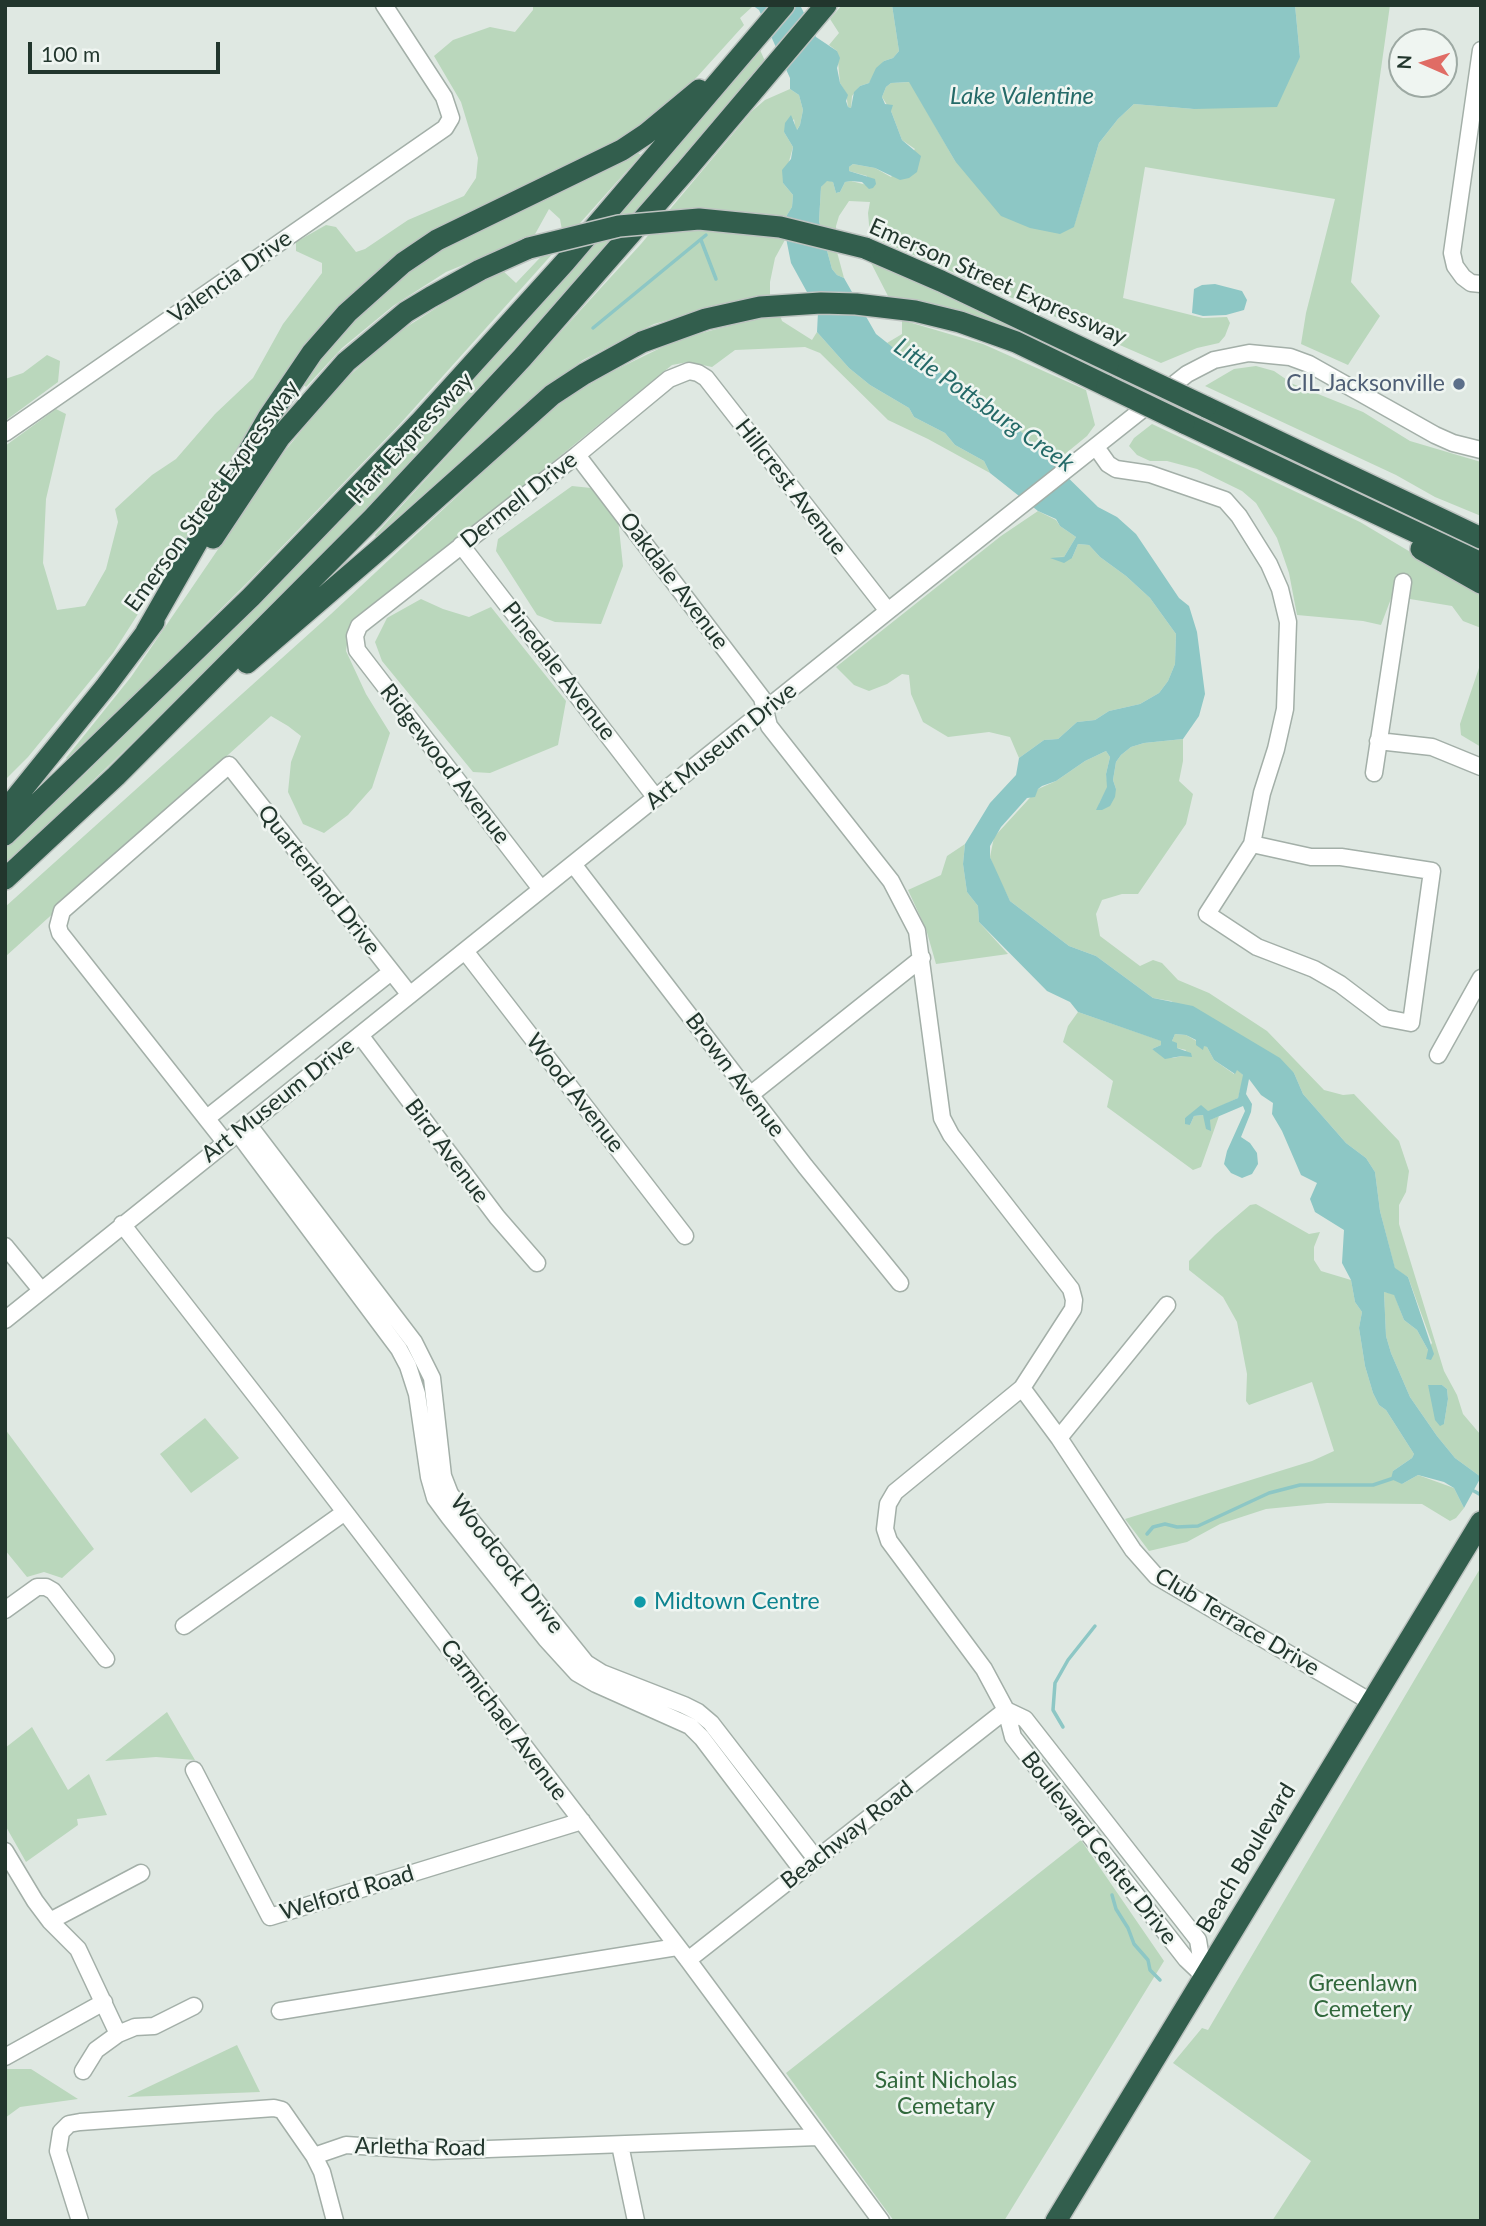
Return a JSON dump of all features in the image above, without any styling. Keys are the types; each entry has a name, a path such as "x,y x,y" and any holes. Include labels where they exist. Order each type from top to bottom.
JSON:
{"highway":[{"name":"Hart Expressway","path":"5,835 251,597 421,421 565,262 784,5"},
{"name":"Hart Expressway","path":"5,879 116,776 373,518 522,358 822,10"},
{"path":"146,632 268,418 312,353 347,313 403,263 437,240 630,145 673,112 758,37"},
{"name":"Emerson Street Expressway","path":"5,811 146,632 280,437 345,362 406,312 480,270 529,248 619,226 699,219 780,227 864,248 941,281 1481,538"},
{"name":"Emerson Street Expressway","path":"116,776 382,547 552,395 642,342 737,311 832,303 890,307 940,316 984,330 1016,342 1481,563"},
{"path":"1352,478 1439,506 1481,523"},
{"path":"1342,499 1422,550 1481,583"},
{"path":"5,795 81,715"},
{"name":"Beach Boulevard","path":"1056,2221 1480,1522"}],"street":[{"name":"Valencia Drive","path":"5,433 445,128 451,118 444,97 384,5"},
{"path":"1481,50 1452,253 1455,266 1463,277 1471,283 1481,284"},
{"name":"Art Museum Drive","path":"5,1320 1187,374 1214,360 1249,353 1290,357 1435,435 1481,450"},
{"name":"Dermell Drive","path":"355,636 359,626 670,379 689,371"},
{"name":"Hillcrest Avenue","path":"689,371 706,378 888,611"},
{"path":"1096,447 1108,464 1116,468 1150,474 1225,500 1239,516 1263,554 1280,589 1288,622 1285,709 1262,793 1252,844 1207,914 1257,947 1314,969 1340,984 1385,1017 1411,1023 1432,871 1341,857 1311,857 1252,844"},
{"name":"Oakdale Avenue","path":"577,455 762,698 765,710"},
{"name":"Pinedale Avenue","path":"461,545 656,798"},
{"path":"1374,773 1403,582"},
{"name":"Ridgewood Avenue","path":"355,636 357,650 541,889"},
{"name":"Boulevard Center Drive","path":"765,710 769,726 891,881 917,931 942,1118 951,1135 1071,1289 1074,1300 1068,1319 1022,1388 895,1492 888,1504 885,1518 889,1541 984,1668 1006,1710 1025,1719 1198,1940 1204,1976"},
{"path":"1378,741 1432,747 1481,767"},
{"name":"Quarterland Drive","path":"207,1118 60,933 58,926 62,911 229,765 410,995"},
{"name":"Brown Avenue","path":"572,864 750,1095 900,1283"},
{"name":"Wood Avenue","path":"465,951 685,1236"},
{"path":"750,1095 922,958"},
{"path":"237,1133 207,1118 391,972"},
{"path":"1438,1055 1481,978"},
{"name":"Bird Avenue","path":"360,1035 497,1217 537,1263"},
{"name":"Woodcock Drive","path":"237,1133 414,1342 432,1378 443,1476 450,1494 586,1663 602,1673 698,1712 711,1723 816,1859"},
{"name":"Woodcock Drive","path":"237,1133 404,1358 417,1394 429,1476 435,1498 449,1517 546,1639 577,1673 596,1685 691,1727 802,1870"},
{"name":"Carmichael Avenue","path":"122,1224 582,1821 881,2221"},
{"path":"5,1246 41,1290"},
{"path":"1059,1438 1167,1305"},
{"name":"Club Terrace Drive","path":"1022,1388 1059,1438 1133,1550 1156,1576 1371,1702"},
{"path":"184,1626 345,1512"},
{"path":"5,1610 37,1587 46,1587 53,1591 106,1659"},
{"name":"Beachway Road","path":"688,1961 1006,1710"},
{"name":"Welford Road","path":"194,1770 270,1916 582,1821"},
{"path":"5,1851 35,1901 50,1921 78,1949 118,2034"},
{"path":"50,1921 141,1873"},
{"path":"281,2011 677,1947"},
{"path":"5,2057 104,2001"},
{"path":"83,2070 96,2050 118,2034 135,2027 154,2026 194,2006"},
{"path":"80,2221 58,2151 61,2132 69,2124 274,2108 282,2109 314,2156 325,2180 335,2221"},
{"name":"Arletha Road","path":"314,2156 346,2145 433,2151 818,2137"},
{"path":"620,2145 636,2221"}],"green space":[{"path":"533,5 752,7 740,18 744,25 697,77 650,120 617,142 431,235 261,412 172,561 113,653 28,757 5,780 5,446 56,409 66,414 46,499 43,563 57,610 85,606 106,569 118,522 115,509 152,475 176,459 215,414 253,378 283,324 322,273 322,263 296,251 296,242 326,225 336,227 356,252 365,249 408,220 464,196 476,178 478,158 461,102 434,56 453,40 490,27 515,32 533,10"},
{"path":"842,5 892,5 899,51 893,58 884,61 869,83 860,86 852,96 851,108 848,107 846,93 840,83 837,51 829,45 839,33 830,19"},
{"path":"1295,5 1390,5 1351,282 1380,316 1348,365 1301,344 1306,313 1335,199 1145,167 1123,298 1203,318 1227,317 1230,323 1219,343 1197,348 1161,363 870,236 870,202 849,201 839,216 836,226 837,252 844,278 832,269 819,221 821,187 827,180 833,182 836,193 840,192 845,182 867,185 867,176 849,171 853,164 875,168 891,177 915,149 902,140 891,111 882,97 891,83 910,82 955,161 1074,226 1099,143 1118,119 1134,104 1194,109 1300,57"},
{"path":"760,50 765,61 673,171 428,445 224,655 5,865 5,847 86,773 217,645 346,513 582,258"},
{"path":"790,89 799,95 803,110 796,131 794,119 784,132 793,147 783,183 793,195 792,207 787,215 786,238 775,258 770,296 734,302 654,324 583,360 523,405 376,537 641,244 752,111 765,100"},
{"path":"636,152 641,155 399,425 251,579 69,760 66,758 131,677 285,451 335,389 394,335 458,294 502,270 516,283 554,243 562,230 560,219 549,209 534,236 446,272 393,306 342,348 306,387 302,383 318,354 419,258 582,178 584,181"},
{"path":"870,261 912,277 1027,332 1025,336 932,305 888,296"},
{"path":"780,315 782,321 812,340 817,332 849,368 870,385 909,408 914,417 945,433 955,445 984,461 990,473 888,420 820,353 805,347 735,350 712,367 688,362 672,365 350,627 346,651 366,694 390,733 372,788 348,815 324,833 303,824 288,792 291,762 301,736 271,716 5,957 5,907 331,614 541,418 609,373 679,339 766,316"},
{"path":"902,320 983,344 1086,390 1095,425 1087,436 1054,463 1008,420 978,397 945,375 905,357 887,343 902,334"},
{"path":"47,355 60,361 58,382 5,421 5,379 23,373"},
{"path":"1256,366 1274,371 1293,384 1363,412 1410,441 1481,462 1481,516 1435,497 1396,475 1205,386 1234,369"},
{"path":"1152,424 1360,522 1481,594 1481,628 1463,621 1452,606 1392,596 1381,625 1297,615 1289,573 1277,538 1256,503 1242,491 1197,469 1167,461 1150,461 1137,455 1129,446 1134,438"},
{"path":"572,486 591,488 618,519 623,566 601,624 555,622 537,615 496,551 498,539"},
{"path":"1038,511 1056,520 1076,537 1064,557 1052,556 1072,558 1078,544 1089,545 1150,598 1176,634 1175,664 1159,693 1140,704 1109,711 1095,720 1077,722 1058,739 1044,740 1019,758 1010,737 989,732 948,737 923,722 911,694 909,675 902,674 869,691 854,685 836,667 1001,536"},
{"path":"421,599 469,617 491,607 566,701 558,745 490,773 473,772 382,661 375,642 387,618"},
{"path":"1481,662 1481,747 1461,735 1460,724"},
{"path":"1183,739 1179,781 1193,794 1186,824 1138,894 1122,894 1102,900 1096,914 1100,936 1140,966 1153,960 1162,963 1178,980 1209,993 1267,1031 1324,1090 1343,1095 1354,1094 1399,1141 1409,1171 1406,1192 1399,1205 1399,1224 1444,1371 1457,1395 1463,1414 1480,1434 1481,1477 1455,1458 1437,1436 1410,1397 1391,1353 1386,1336 1384,1292 1394,1294 1404,1320 1417,1330 1428,1350 1432,1343 1408,1277 1395,1269 1380,1211 1375,1172 1366,1158 1346,1143 1303,1094 1294,1073 1171,1001 1153,998 1096,956 1069,946 1010,901 996,873 990,857 994,837 1038,789 1106,751 1110,757 1106,774 1108,787 1099,804 1116,789 1113,780 1116,762 1121,755 1131,747","holes":["1428,1385 1442,1385 1447,1389 1448,1399 1444,1424"]},
{"path":"965,844 963,864 967,892 978,906 979,922 1008,954 936,964 926,929 908,890 941,875 947,856"},
{"path":"1078,1012 1162,1041 1161,1045 1152,1049 1173,1058 1182,1056 1186,1050 1177,1048 1172,1041 1175,1034 1186,1035 1207,1047 1214,1060 1234,1074 1237,1069 1244,1076 1238,1098 1215,1109 1185,1118 1190,1125 1194,1116 1203,1115 1210,1130 1209,1120 1219,1116 1201,1167 1193,1170 1107,1107 1113,1081 1063,1042 1068,1026"},
{"path":"1256,1204 1309,1234 1320,1232 1314,1247 1314,1260 1321,1271 1351,1280 1355,1302 1362,1312 1359,1328 1365,1366 1373,1393 1414,1454 1393,1471 1402,1484 1418,1475 1454,1488 1464,1508 1456,1518 1450,1521 1422,1504 1327,1503 1266,1509 1220,1524 1187,1542 1149,1551 1125,1519 1312,1461 1334,1451 1312,1382 1249,1405 1246,1401 1247,1374 1237,1322 1223,1297 1189,1270 1189,1261 1215,1235 1250,1205"},
{"path":"205,1418 239,1458 191,1493 160,1454"},
{"path":"5,1429 94,1549 62,1578 44,1572 27,1577 5,1550"},
{"name":"Greenlawn Cemetery","path":"1481,1567 1481,2221 1272,2221 1311,2161 1173,2063 1202,2028 1208,2030"},
{"path":"167,1712 195,1760 156,1757 105,1761"},
{"path":"32,1727 68,1790 89,1774 107,1815 77,1819 78,1825 26,1862 5,1825 5,1748"},
{"name":"Saint Nicholas Cemetary","path":"1081,1840 1164,1961 1004,2221 894,2221 786,2073"},
{"path":"237,2045 260,2092 127,2097"},
{"path":"5,2069 31,2069 78,2099 20,2107 5,2118"}],"water":[{"name":"Lake Valentine","path":"752,5 800,5 816,37 837,51 840,58 837,68 840,83 848,95 846,101 851,108 854,92 869,83 876,68 899,51 892,5 1295,5 1300,57 1277,107 1194,109 1134,104 1099,143 1074,227 1060,234 1030,228 1001,216 955,161 909,82 891,83 882,97 885,104 893,105 891,111 902,140 921,156 917,172 900,180 875,168 853,164 849,171 875,179 876,184 869,189 862,182 845,182 840,192 836,193 833,182 827,181 821,187 819,221 832,269 844,278 876,334 905,357 945,375 1008,419 1098,507 1117,517 1136,534 1179,598 1189,606 1197,632 1205,694 1199,716 1183,739 1144,743 1131,747 1121,755 1116,762 1113,780 1115,797 1110,806 1102,810 1096,810 1107,787 1106,774 1110,757 1106,751 1085,761 1056,781 1042,786 1035,797 1027,798 1001,827 990,846 990,857 1010,901 1069,946 1096,956 1153,998 1193,1006 1280,1058 1294,1073 1303,1094 1346,1143 1366,1158 1375,1172 1380,1211 1395,1268 1408,1277 1434,1354 1431,1360 1426,1359 1428,1350 1417,1330 1404,1320 1394,1295 1384,1292 1386,1336 1410,1397 1455,1458 1481,1477 1464,1508 1454,1488 1444,1482 1418,1475 1402,1484 1391,1479 1393,1471 1414,1454 1373,1393 1365,1366 1359,1328 1362,1312 1355,1302 1351,1280 1342,1263 1344,1230 1315,1212 1310,1199 1317,1183 1301,1175 1272,1114 1273,1103 1261,1095 1249,1079 1246,1094 1252,1104 1251,1112 1241,1137 1250,1143 1257,1153 1258,1164 1252,1174 1242,1178 1231,1173 1224,1164 1245,1111 1243,1106 1210,1120 1211,1131 1206,1129 1203,1115 1194,1116 1190,1125 1185,1124 1185,1118 1201,1105 1208,1111 1238,1098 1243,1075 1237,1070 1235,1074 1214,1060 1207,1047 1204,1046 1203,1050 1196,1045 1196,1040 1186,1035 1175,1034 1172,1041 1177,1043 1177,1048 1191,1053 1192,1057 1165,1059 1152,1049 1161,1045 1161,1041 1078,1012 1070,1002 1047,991 979,922 978,906 967,892 963,864 965,844 990,803 1016,775 1019,758 1044,740 1058,739 1077,722 1095,720 1109,711 1140,704 1159,693 1175,664 1176,634 1150,598 1089,545 1078,544 1072,558 1064,563 1050,558 1064,557 1076,537 1060,526 1056,519 1038,511 990,473 984,461 955,445 945,433 914,417 909,408 870,385 849,368 817,332 818,312 791,263 786,238 787,215 792,207 793,195 783,183 782,170 791,159 793,147 784,132 785,123 791,115 797,130 803,110 799,95 790,89 790,78 759,10"},
{"path":"1215,284 1242,291 1247,300 1244,310 1226,315 1203,316 1192,313 1194,289"},
{"path":"1428,1385 1442,1385 1447,1389 1444,1424 1440,1426 1435,1420"}],"waterway":[{"path":"593,328 706,235"},
{"path":"701,240 716,279"},
{"path":"1147,1534 1153,1527 1165,1524 1177,1527 1198,1526 1269,1493 1300,1485 1373,1485 1394,1478"},
{"name":"Little Pottsburg Creek","path":"1474,1491 1481,1495"},
{"path":"1063,1727 1053,1710 1055,1683 1068,1660 1095,1626"},
{"path":"1112,1895 1134,1944 1148,1960 1150,1970 1160,1980"}],"place":[{"name":"CIL Jacksonville","path":"1459,384"},
{"name":"Midtown Centre","path":"640,1602"}]}
